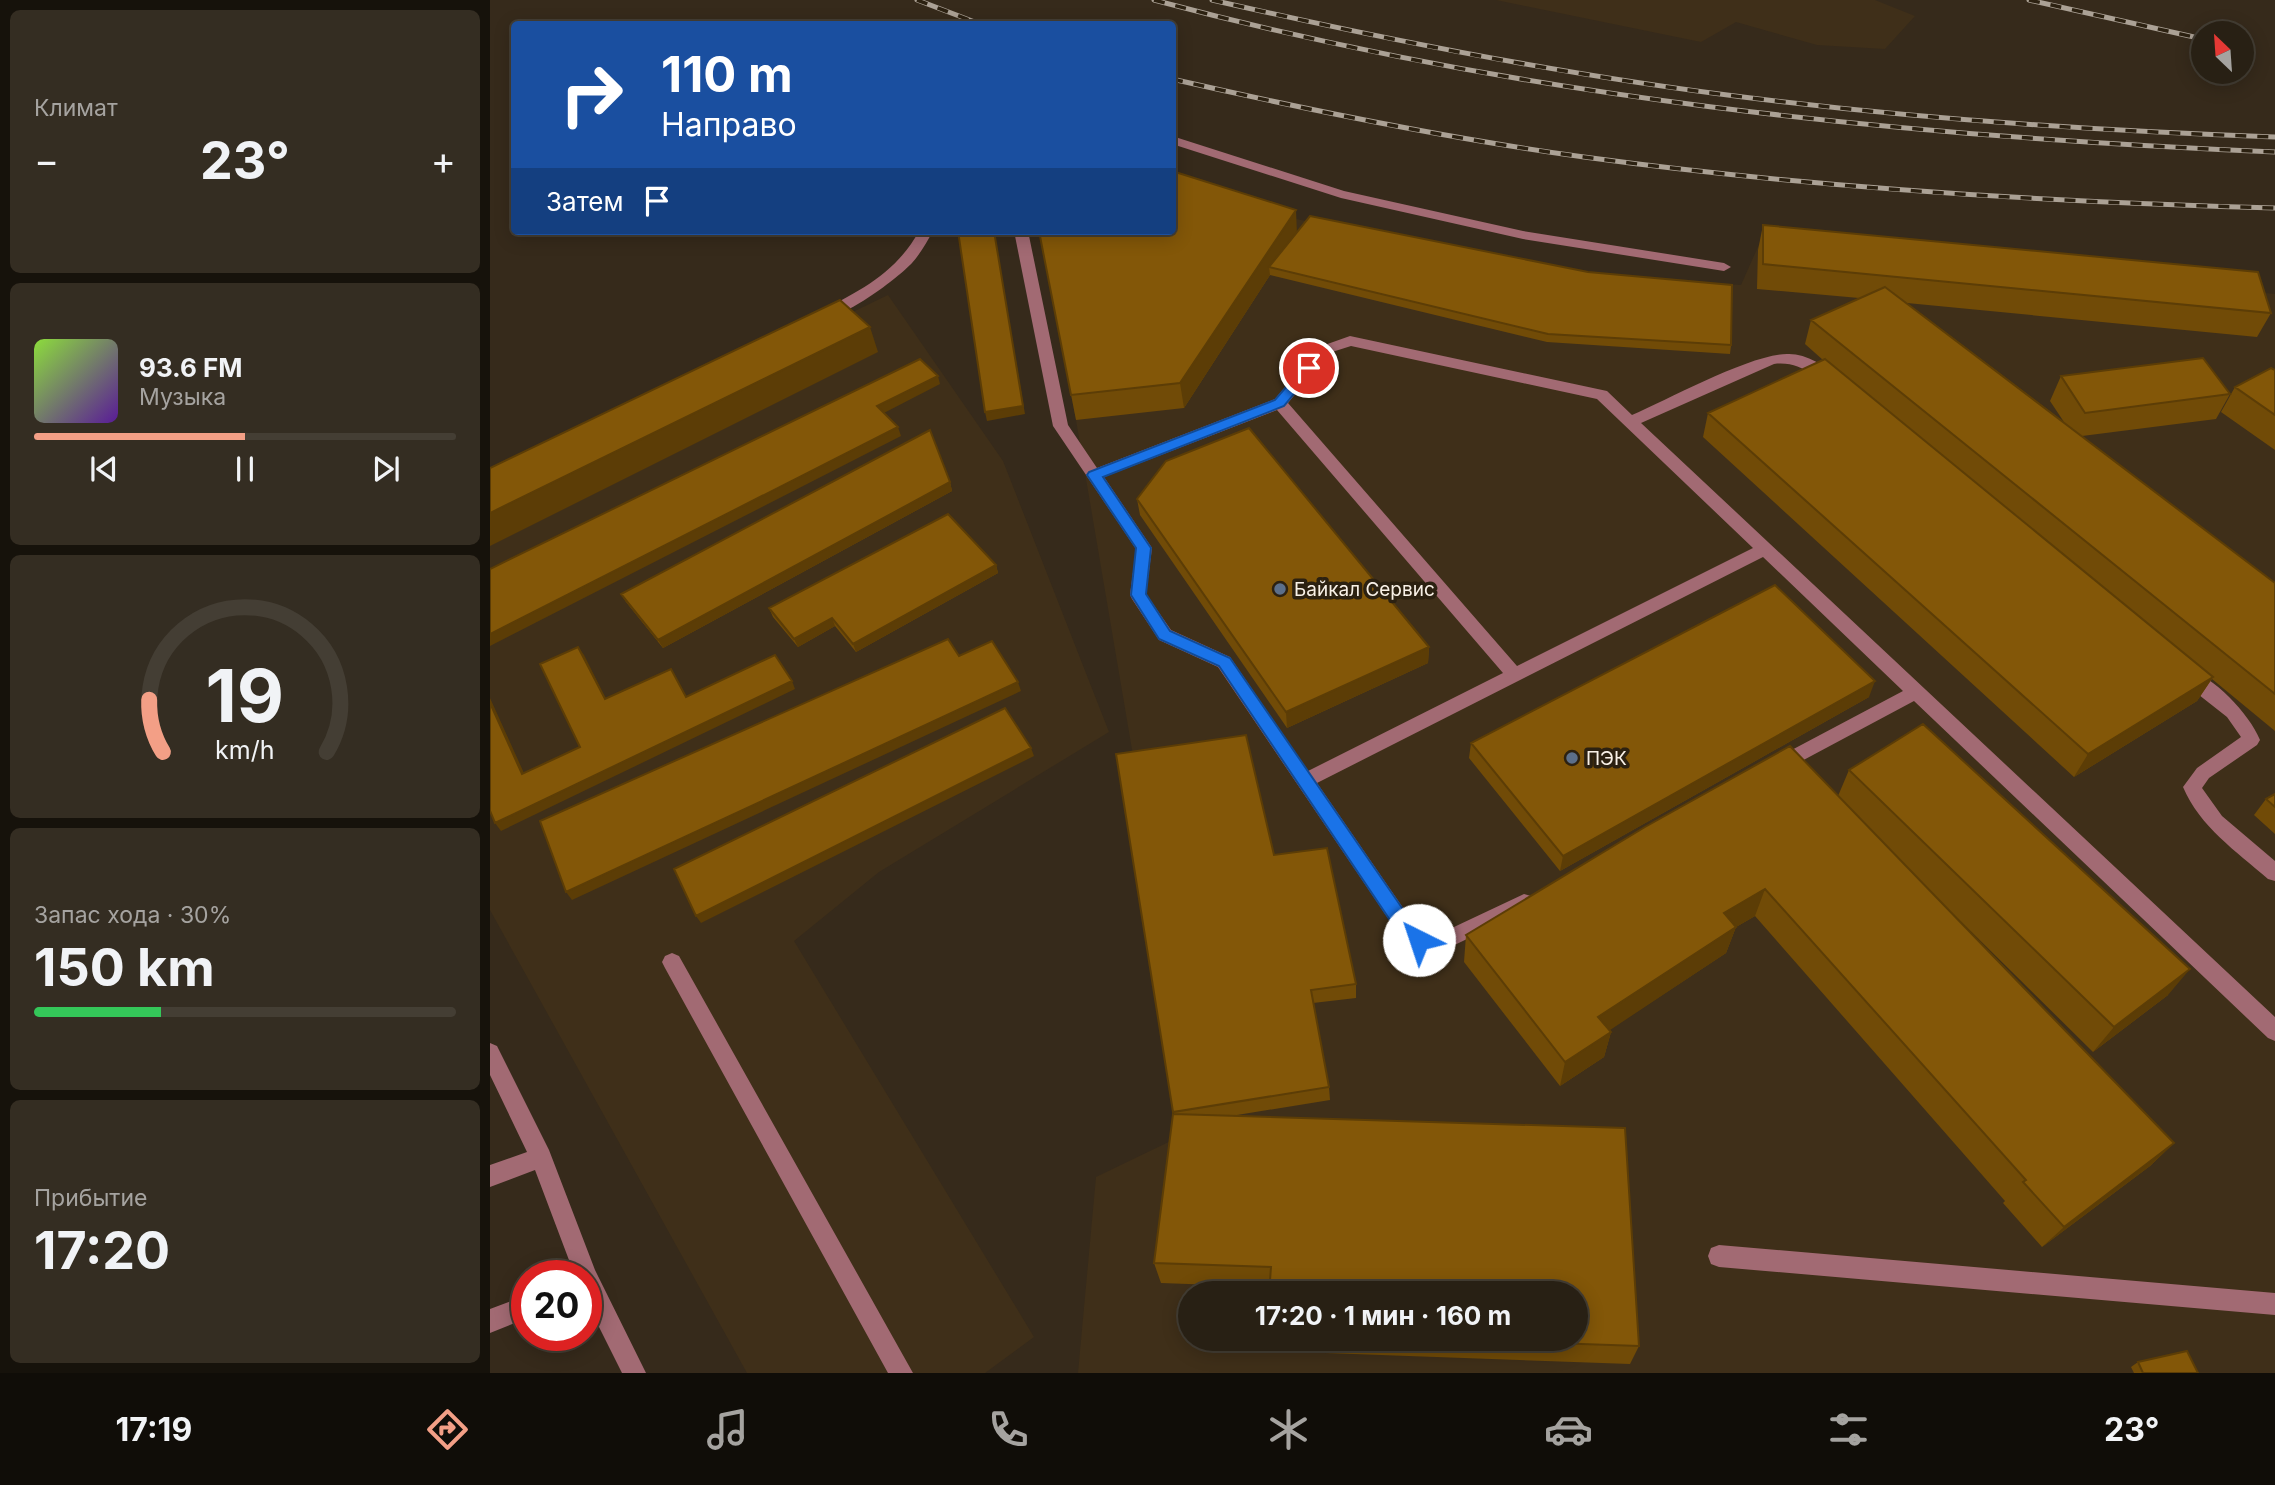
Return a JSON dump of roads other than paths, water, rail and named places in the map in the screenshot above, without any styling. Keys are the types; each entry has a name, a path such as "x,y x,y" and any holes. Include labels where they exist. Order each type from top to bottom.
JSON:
{"street":[{"path":"1176,141 1341,194 1523,235 1724,267"},
{"path":"812,321 874,290 917,250 924,235"},
{"path":"1022,235 1061,426 1144,548 1138,595 1165,635 1224,662 1403,924 1419,940 1438,944 1539,894"},
{"path":"1094,475 1280,403 1324,350 1350,341 1602,395 2275,1031"},
{"path":"1630,422 1763,362 1783,356 1802,359 1839,387"},
{"path":"1280,403 1515,675"},
{"path":"1306,781 1765,549"},
{"path":"2172,664 2248,728 2251,740 2203,773 2192,787 2196,799 2207,813 2275,873"},
{"path":"1758,777 1916,692"},
{"path":"672,962 901,1373"},
{"path":"490,1053 541,1157 580,1260"},
{"path":"490,1176 541,1157"},
{"path":"1719,1256 2275,1304"},
{"path":"602,1308 634,1373"},
{"path":"490,1321 511,1312"}],"railway":[{"path":"917,0 972,21"},
{"path":"1154,0 1292,34 1430,63 1710,107 1992,135 2275,152"},
{"path":"1212,0 1476,55 1743,97 2009,123 2275,137"},
{"path":"2029,0 2191,36"},
{"path":"1176,80 1428,132 1670,168 1929,192 2275,208"}],"place":[{"name":"Байкал Сервис","path":"1280,589"},
{"name":"ПЭК","path":"1572,758"}]}
